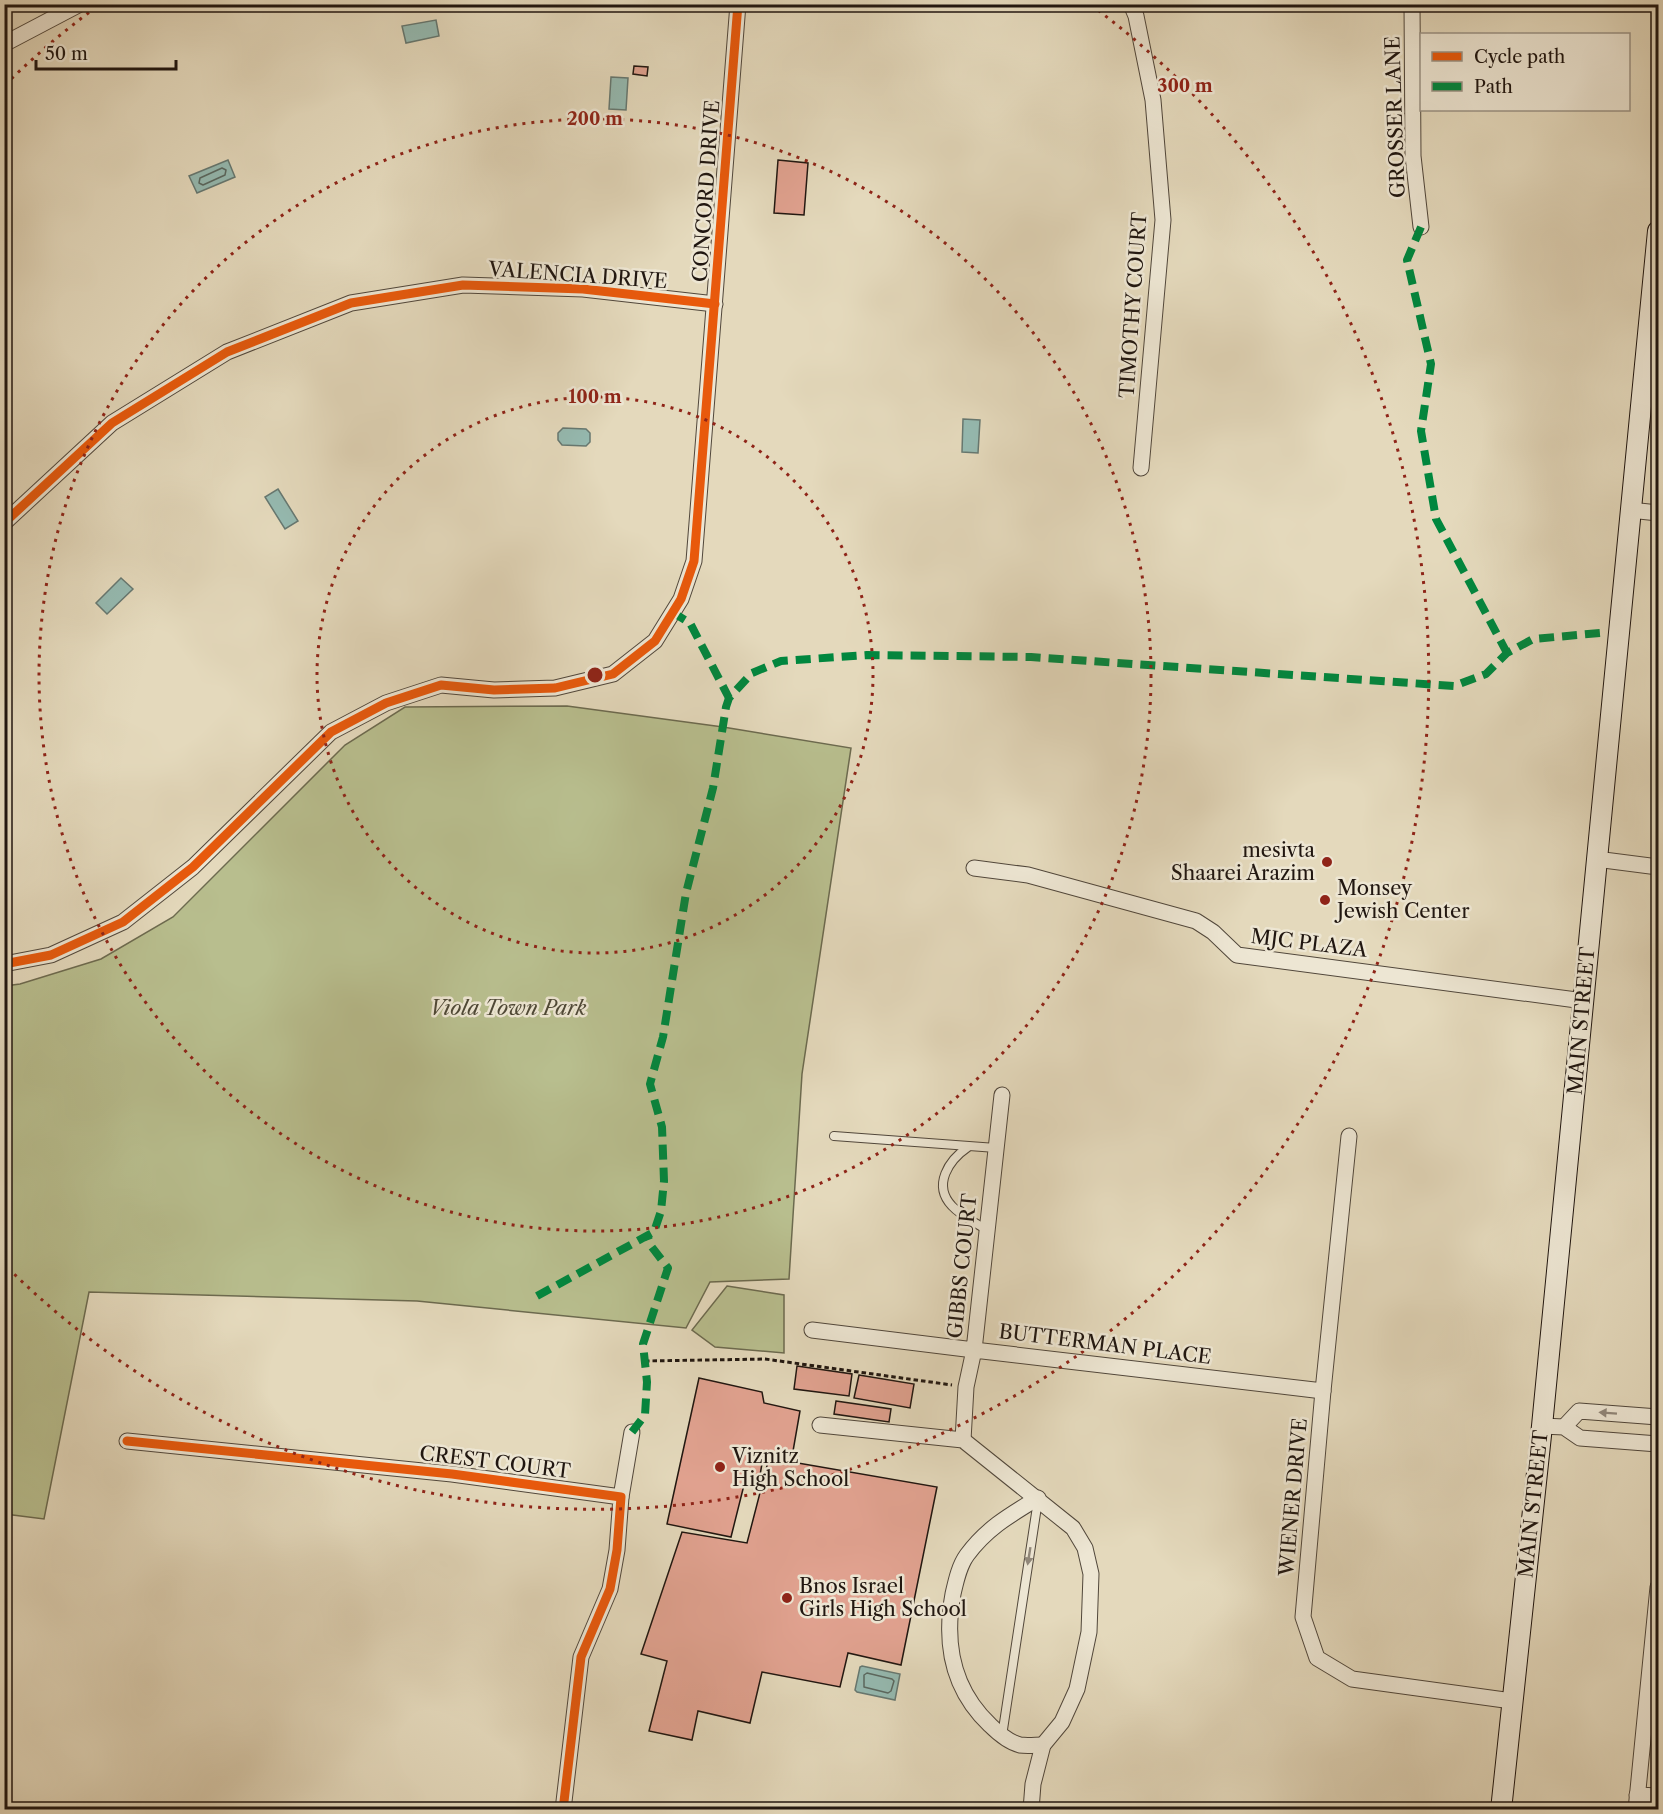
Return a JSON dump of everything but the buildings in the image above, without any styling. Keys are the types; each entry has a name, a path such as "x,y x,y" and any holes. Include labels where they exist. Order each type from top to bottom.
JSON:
{"main road":[{"name":"MAIN STREET","path":"1501,1809 1542,1426 1659,231"}],"street":[{"path":"4,44 59,9 80,4"},
{"name":"CONCORD DRIVE","path":"4,964 51,955 123,922 193,867 331,732 386,703 441,685 494,690 555,688 613,674 655,640 681,598 694,561 738,4"},
{"name":"TIMOTHY COURT","path":"1131,4 1136,16 1153,100 1163,220 1141,468"},
{"name":"GROSSER LANE","path":"1412,4 1413,156 1421,227"},
{"name":"VALENCIA DRIVE","path":"4,523 112,423 227,352 351,303 463,285 582,290 715,304"},
{"path":"1630,510 1659,513"},
{"path":"1596,859 1659,867"},
{"name":"MJC PLAZA","path":"974,868 1028,875 1196,921 1213,932 1237,955 1584,1001"},
{"name":"GIBBS COURT","path":"812,1330 974,1350 1002,1095"},
{"name":"WIENER DRIVE","path":"1349,1136 1303,1617 1317,1658 1352,1679 1512,1701"},
{"name":"BUTTERMAN PLACE","path":"963,1440 966,1387 974,1350 1323,1391"},
{"path":"1564,1427 1579,1411 1659,1417"},
{"path":"820,1425 963,1440 1073,1528 1085,1548 1091,1574 1089,1632 1077,1689 1062,1722 1043,1745 1033,1784 1031,1809"},
{"path":"1542,1426 1564,1427 1580,1438 1659,1444"},
{"path":"563,1809 581,1657 610,1589 617,1550 621,1497 632,1432"},
{"name":"CREST COURT","path":"127,1441 452,1474 621,1497"},
{"path":"1038,1498 995,1524 966,1557 956,1580 948,1634 953,1663 963,1690 978,1714 1002,1736 1020,1745 1043,1745"},
{"path":"1659,1587 1637,1802 1659,1796"}],"lane":[{"path":"834,1136 996,1148"},
{"path":"968,1147 952,1160 946,1171 944,1182 946,1197 952,1207 987,1230"},
{"path":"1002,1736 1038,1498"}],"path":[{"path":"645,1361 765,1359 966,1387"}],"green space":[{"name":"Viola Town Park","path":"567,706 723,727 851,748 802,1074 789,1279 710,1282 686,1328 417,1301 89,1292 44,1519 5,1514 5,986 20,984 101,959 173,917 345,745 405,707"},
{"path":"727,1286 784,1295 784,1353 715,1347 692,1330"}],"water":[{"path":"436,20 439,36 406,43 402,26"},
{"path":"611,77 628,78 626,110 609,109"},
{"path":"228,160 235,177 197,193 189,176"},
{"path":"963,419 980,420 978,453 962,452"},
{"path":"563,428 586,429 590,433 590,442 586,446 562,445 558,440 558,433"},
{"path":"278,489 298,521 285,529 265,497"},
{"path":"121,578 133,589 107,614 96,603"},
{"path":"862,1666 900,1674 895,1700 855,1690"}],"marked path":[{"path":"1421,227 1407,260 1431,364 1421,431 1436,519 1507,653"},
{"path":"672,612 690,623 729,698"},
{"path":"537,1296 654,1232 661,1211 664,1181 662,1127 650,1084 663,1037 686,893 713,788 726,707 729,698 752,673 781,661 867,655 1031,657 1454,686 1486,674 1507,653 1533,639 1600,633"},
{"path":"632,1432 645,1415 647,1382 643,1344 668,1268 651,1246 647,1235"}],"cycle path":[{"path":"4,964 51,955 123,922 193,867 331,732 386,703 441,685 494,690 555,688 613,674 655,641 681,599 694,561 738,4"},
{"path":"4,523 112,423 227,352 351,303 463,285 583,289 715,304"},
{"path":"127,1441 452,1474 621,1497 617,1550 610,1589 581,1657 563,1810"}],"place":[{"name":"mesivta Shaarei Arazim","path":"1327,862"},
{"name":"Monsey Jewish Center","path":"1325,900"},
{"name":"Viznitz High School","path":"720,1467"},
{"name":"Bnos Israel Girls High School","path":"787,1598"}]}
